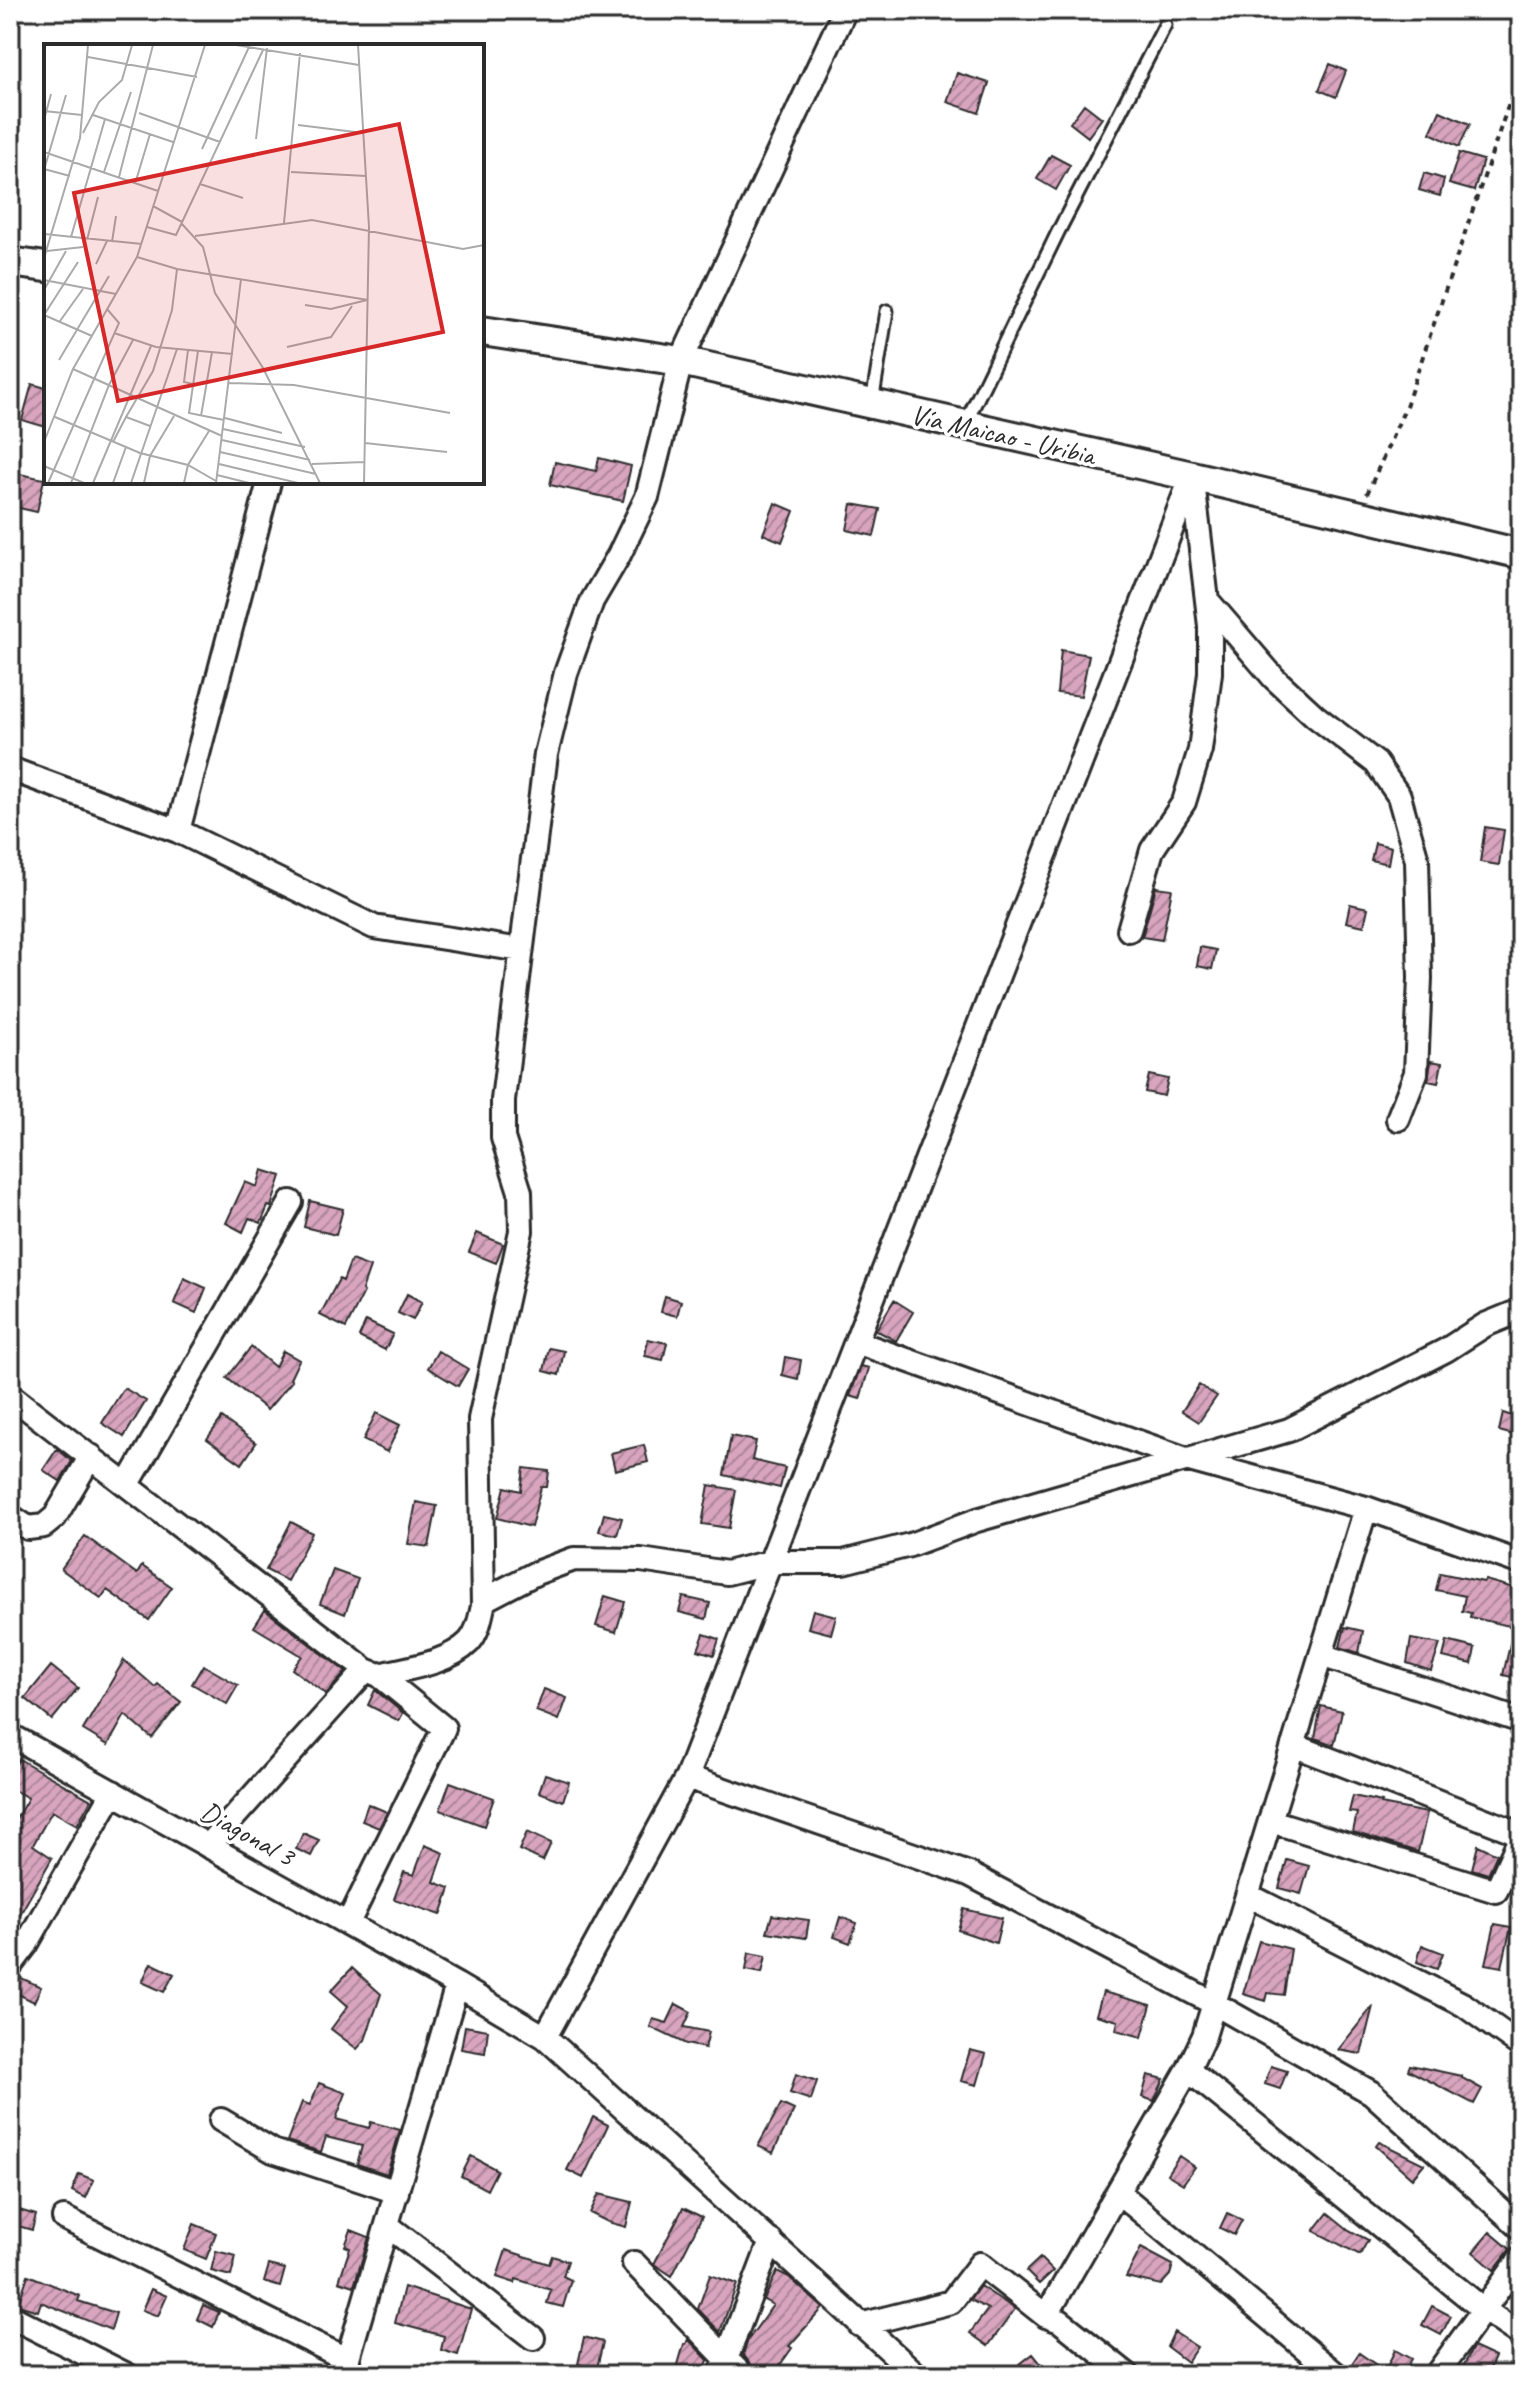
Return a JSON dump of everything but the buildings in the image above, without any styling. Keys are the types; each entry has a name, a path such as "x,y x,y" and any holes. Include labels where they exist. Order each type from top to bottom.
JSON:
{"street":[{"path":"208,1846 373,1673 445,1657 469,1642 479,1627 484,1600 480,1419 521,1231 520,1192 503,1138 503,1100 546,754 566,673 592,601 647,497 681,361 845,10"},
{"path":"10,262 44,267"},
{"name":"Vía Maicao - Uribia","path":"484,331 681,361 1521,554"},
{"path":"1129,930 1152,850 1184,802 1200,750 1210,673 1207,600 1192,476"},
{"path":"545,2037 687,1777 1192,476"},
{"path":"178,831 268,484"},
{"path":"1207,600 1274,678 1315,716 1376,763 1399,796 1417,860 1420,978 1416,1073 1398,1119"},
{"path":"10,769 178,831 374,927 521,950"},
{"path":"128,1484 291,1202"},
{"path":"484,1600 536,1573 574,1559 641,1560 727,1573 770,1562 843,1562 910,1545 977,1520 1289,1430 1446,1350 1485,1325 1512,1314 1521,1314"},
{"path":"856,1342 1189,1460 1366,1508 1521,1563"},
{"path":"10,1395 444,1728 348,1923"},
{"path":"10,1516 28,1528 44,1526 55,1517 91,1456"},
{"path":"1046,2316 1188,2070 1204,2036 1366,1508"},
{"path":"1321,1655 1521,1721"},
{"name":"Diagonal 3","path":"10,1735 348,1923 545,2037 917,2375"},
{"path":"1271,1821 1496,1891 1521,1835 1293,1745"},
{"path":"687,1777 969,1874 1215,2004 1372,2093 1521,2228"},
{"path":"10,1966 18,1941 113,1792"},
{"path":"1248,1895 1464,2005 1521,2046"},
{"path":"64,2218 345,2368 457,1985"},
{"path":"1188,2070 1484,2310 1521,2335"},
{"path":"221,2120 273,2151 397,2192"},
{"path":"1118,2192 1337,2375"},
{"path":"387,2225 533,2338"},
{"path":"729,2370 771,2241"},
{"path":"1436,2375 1521,2258"},
{"path":"634,2263 729,2370"},
{"path":"860,2325 951,2302 980,2264 1128,2375"},
{"path":"10,2316 127,2375"}],"lane":[{"path":"965,425 1058,232 1165,25"},
{"path":"872,404 887,311"}],"path":[{"path":"1358,515 1406,406 1521,68"}]}
